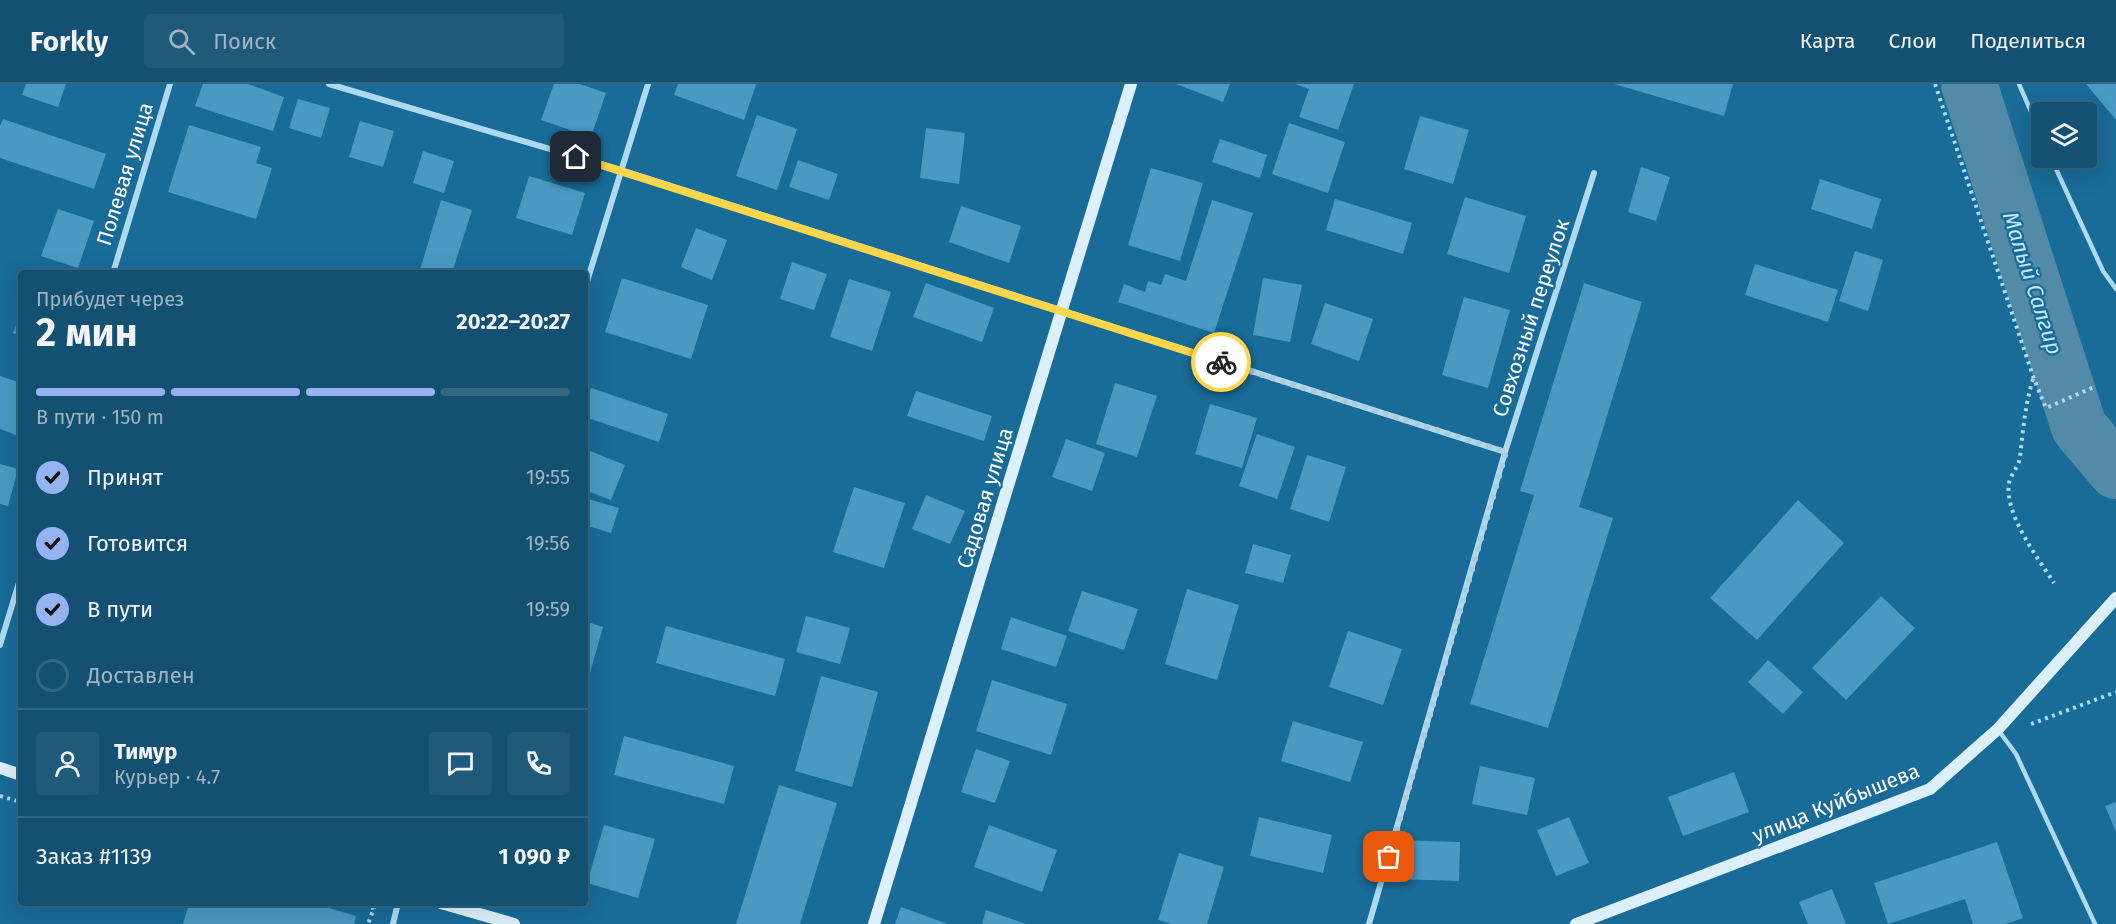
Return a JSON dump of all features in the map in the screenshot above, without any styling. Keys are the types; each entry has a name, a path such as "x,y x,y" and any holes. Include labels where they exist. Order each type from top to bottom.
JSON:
{"main road":[{"name":"Садовая улица","path":"874,924 1131,84"},
{"name":"улица Куйбышева","path":"1576,924 1930,789 1998,729 2116,598"},
{"path":"0,768 18,774"},
{"path":"451,906 514,924"}],"street":[{"name":"Полевая улица","path":"113,270 170,84"},
{"path":"329,84 621,170 1506,452"},
{"path":"588,278 648,84"},
{"name":"Совхозный переулок","path":"1369,924 1506,452 1594,172"},
{"path":"0,645 18,586"},
{"path":"393,924 397,906"}],"lane":[{"path":"2019,84 2031,111"},
{"path":"2056,168 2103,271 2116,289"},
{"path":"1998,729 2016,754 2095,924"}],"path":[{"path":"1935,84 2034,379 2046,408 2094,387"},
{"path":"2034,379 2027,400 2020,460 2009,483 2012,512 2026,541 2054,583"},
{"path":"1998,729 2037,723 2116,692"},
{"path":"0,796 18,801"},
{"path":"367,906 374,908 368,924"}],"building":[{"path":"26,84 66,84 58,107 22,95"},
{"path":"203,84 248,84 284,97 273,131 195,106"},
{"path":"554,84 580,84 606,93 591,137 541,120"},
{"path":"678,84 756,85 744,120 674,95"},
{"path":"1176,84 1230,84 1223,102"},
{"path":"1295,84 1354,84 1338,130 1299,117 1309,89"},
{"path":"1614,84 1733,84 1724,116"},
{"path":"2086,84 2116,84 2116,120"},
{"path":"298,99 330,108 321,138 289,128"},
{"path":"757,115 797,129 777,190 736,176"},
{"path":"1420,116 1469,130 1453,184 1404,169"},
{"path":"3,119 106,154 94,189 0,158 0,126"},
{"path":"360,121 394,131 383,167 349,157"},
{"path":"1289,123 1345,142 1328,193 1272,174"},
{"path":"189,125 261,147 256,163 272,168 256,219 168,192"},
{"path":"926,128 965,133 959,184 920,178"},
{"path":"1220,139 1267,155 1260,178 1212,162"},
{"path":"423,151 454,161 444,193 413,183"},
{"path":"798,160 838,174 829,200 789,187"},
{"path":"1641,167 1670,177 1656,221 1628,212"},
{"path":"1151,168 1203,183 1180,261 1128,245"},
{"path":"529,176 585,193 572,235 516,218"},
{"path":"1820,179 1881,199 1872,229 1811,209"},
{"path":"1465,197 1526,216 1509,273 1447,254"},
{"path":"1335,199 1412,223 1403,254 1326,230"},
{"path":"441,200 472,210 453,270 420,270"},
{"path":"1212,200 1253,213 1214,333 1118,302 1124,284 1145,292 1148,281 1161,285 1165,274 1186,281"},
{"path":"961,206 1021,226 1009,263 949,242"},
{"path":"58,209 94,221 78,268 41,256"},
{"path":"696,228 727,240 712,280 681,267"},
{"path":"1855,251 1883,260 1868,311 1839,301"},
{"path":"792,262 827,274 814,310 780,299"},
{"path":"1755,264 1838,290 1828,322 1745,295"},
{"path":"622,278 708,305 691,359 605,332"},
{"path":"1263,278 1302,285 1290,342 1253,335"},
{"path":"849,279 891,292 872,351 830,337"},
{"path":"926,283 994,308 982,342 913,317"},
{"path":"1584,283 1642,302 1579,507 1613,518 1548,728 1470,704 1534,495 1520,491"},
{"path":"1464,297 1510,310 1488,388 1442,375"},
{"path":"1325,303 1373,319 1359,361 1311,344"},
{"path":"18,319 18,335 13,333"},
{"path":"0,376 18,382 18,436 0,429"},
{"path":"1115,383 1157,396 1137,457 1096,444"},
{"path":"591,388 668,414 659,442 588,418 588,396"},
{"path":"916,391 992,416 984,441 907,416"},
{"path":"1210,404 1257,418 1242,468 1195,454"},
{"path":"1257,434 1295,447 1277,499 1239,486"},
{"path":"1066,439 1105,453 1092,491 1052,477"},
{"path":"588,450 625,465 611,500 588,491"},
{"path":"1307,455 1346,467 1329,522 1290,509"},
{"path":"0,464 18,469 8,506 0,504"},
{"path":"854,487 905,503 884,568 833,552"},
{"path":"926,495 965,511 950,544 912,529"},
{"path":"588,499 619,508 611,533 588,526"},
{"path":"1798,500 1844,543 1757,640 1710,598"},
{"path":"1253,544 1291,555 1283,583 1245,573"},
{"path":"1187,589 1239,605 1217,680 1165,664"},
{"path":"1082,591 1138,609 1124,650 1068,631"},
{"path":"1881,596 1915,628 1846,700 1812,668"},
{"path":"806,616 850,628 840,664 796,652"},
{"path":"1011,617 1067,636 1056,667 1001,649"},
{"path":"588,622 603,627 588,680"},
{"path":"666,626 785,659 775,696 656,663"},
{"path":"1348,631 1402,649 1383,705 1329,687"},
{"path":"1768,660 1803,692 1783,714 1748,682"},
{"path":"821,676 878,692 852,787 795,771"},
{"path":"992,680 1067,704 1051,755 976,731"},
{"path":"1293,721 1363,742 1350,782 1281,761"},
{"path":"624,736 734,766 724,804 614,775"},
{"path":"976,749 1010,761 995,803 961,792"},
{"path":"1480,766 1535,778 1527,815 1472,804"},
{"path":"1734,772 1749,812 1683,836 1668,797"},
{"path":"779,785 837,803 800,924 736,924"},
{"path":"2116,802 2116,832 2105,806"},
{"path":"1259,817 1332,835 1323,873 1250,856"},
{"path":"1569,817 1589,863 1556,876 1537,830"},
{"path":"604,825 655,839 638,898 588,883"},
{"path":"989,825 1057,850 1042,892 974,867"},
{"path":"1398,840 1460,842 1459,881 1397,879"},
{"path":"1997,842 2023,918 2006,924 1973,924 1965,899 1888,924 1874,883"},
{"path":"1179,853 1224,867 1207,924 1172,924 1158,920"},
{"path":"1832,889 1846,924 1808,924 1799,902"},
{"path":"188,906 322,906 356,916 354,924 183,924"},
{"path":"901,907 948,924 895,924"},
{"path":"986,910 1026,924 982,924"}],"waterway":[{"name":"Малый Салгир","path":"1969,84 2079,427 2116,471"}],"way so far":[{"path":"1221,362 1506,452 1389,857"}],"route":[{"path":"576,157 1221,362"}]}
